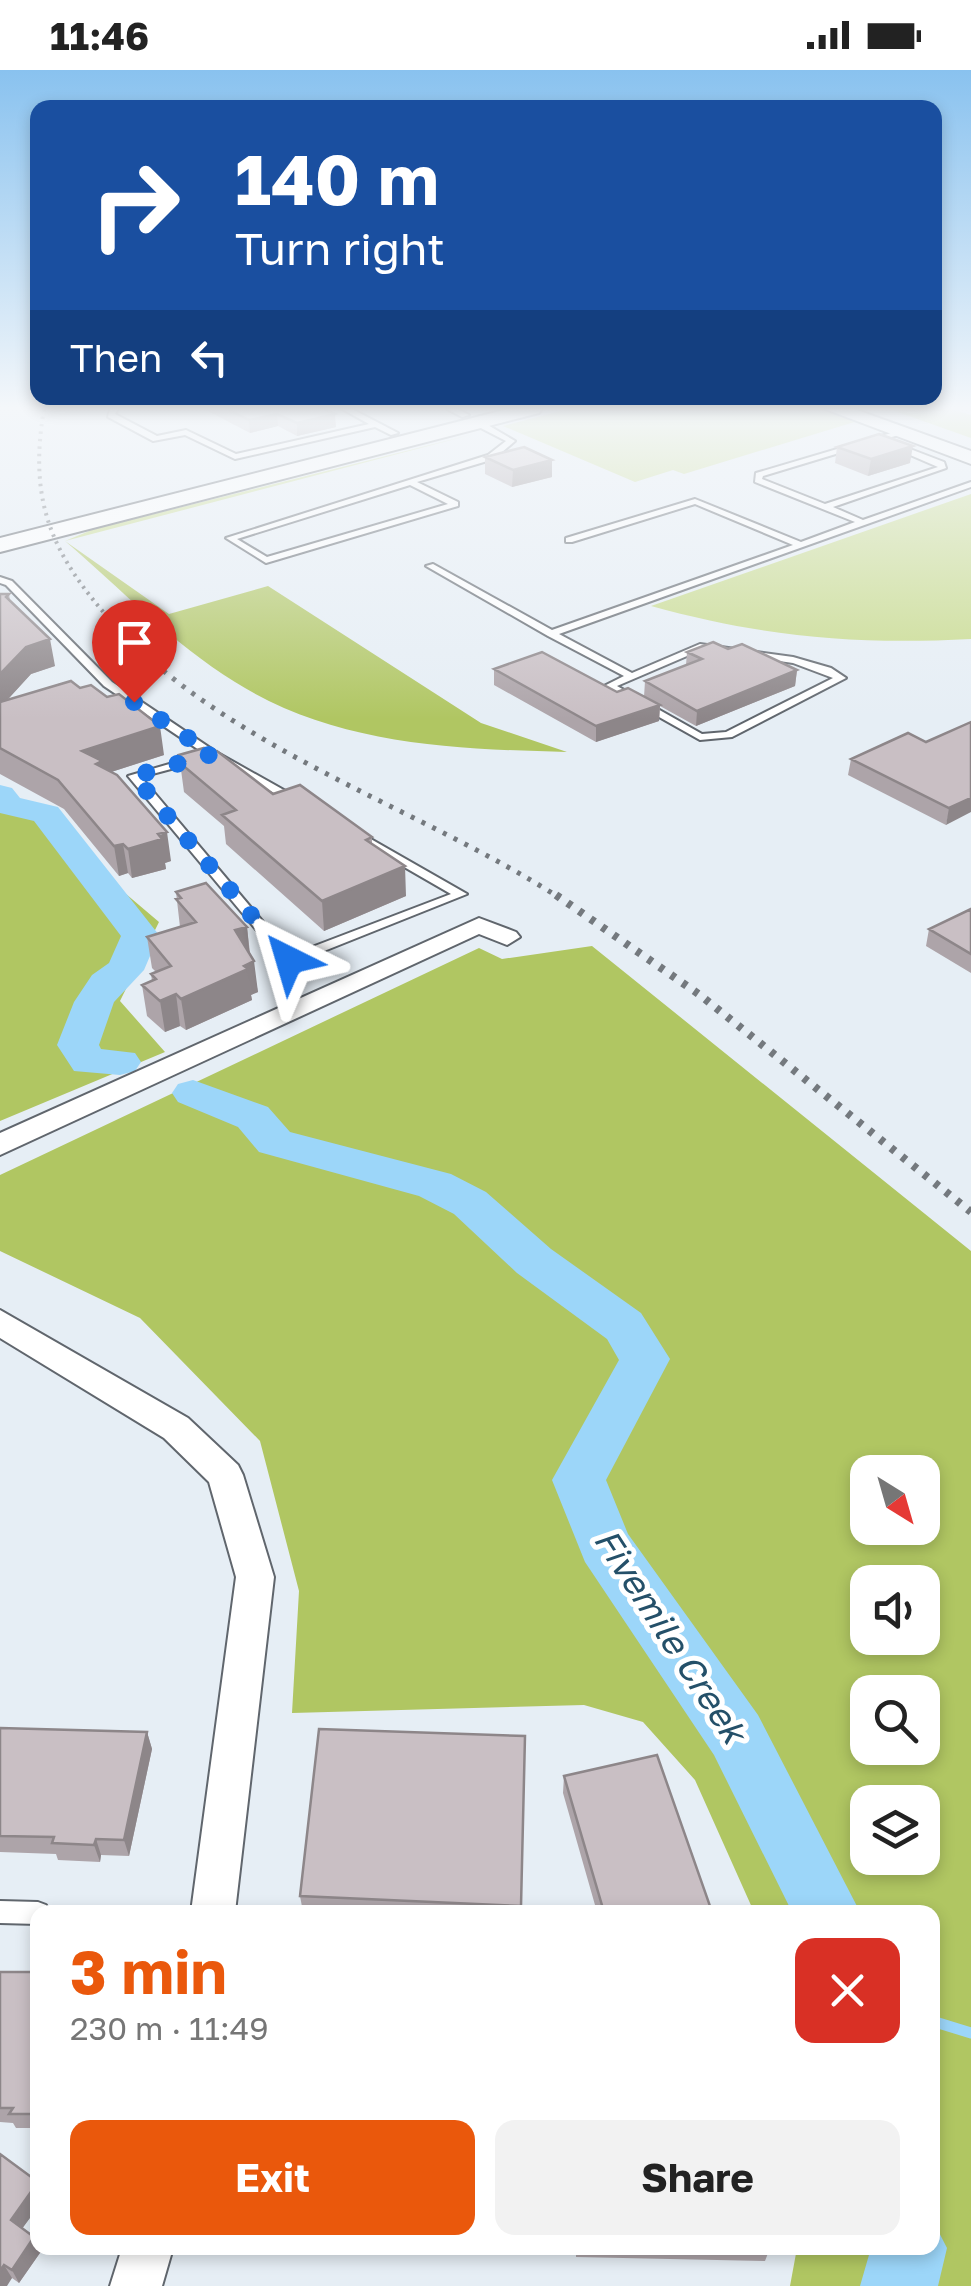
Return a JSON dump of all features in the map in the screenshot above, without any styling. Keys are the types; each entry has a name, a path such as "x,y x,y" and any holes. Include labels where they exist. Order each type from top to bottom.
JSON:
{"main road":[{"path":"0,531 70,512"},
{"path":"0,545 117,512"}],"street":[{"path":"0,1145 480,925 507,937"},
{"path":"0,1322 176,1428 224,1475 255,1577 213,1905"},
{"path":"136,2286 146,2255"}],"lane":[{"path":"312,512 230,538 266,560 427,512"},
{"path":"569,540 658,512"},
{"path":"723,512 799,544"},
{"path":"838,512 862,522"},
{"path":"551,634 889,512"},
{"path":"430,566 631,676"},
{"path":"0,580 25,599 108,684 212,754 312,810"},
{"path":"9,605 25,599"},
{"path":"700,647 792,662 841,678 728,735 700,737 609,686 631,676 700,647"},
{"path":"91,690 108,684"},
{"path":"212,754 134,776 289,960 461,894 345,828"},
{"path":"0,1912 30,1913"}],"green space":[{"path":"160,512 174,512 65,541 94,529"},
{"path":"918,512 971,512 971,639 888,641 771,632 651,606"},
{"path":"65,541 169,614 268,586 481,723 567,752 481,749 396,740 313,719 273,703 190,650"},
{"path":"0,787 159,922 120,1001 165,1052 0,1121"},
{"path":"592,946 971,1251 971,2286 790,2286 796,2255 940,2255 940,1905 751,1905 695,1780 643,1722 584,1705 292,1713 299,1591 260,1441 140,1318 0,1251 0,1175 479,948 502,959"}],"building":[{"path":"0,594 9,594 6,597 50,639 26,647 0,674"},
{"path":"713,642 728,649 742,644 797,670 697,711 645,681 702,659 687,652"},
{"path":"542,652 617,692 628,688 660,705 596,726 494,669"},
{"path":"71,681 80,688 91,685 107,697 119,694 160,726 82,751 102,761 96,764 117,775 167,832 158,834 162,839 128,849 123,844 114,846 58,780 0,748 0,702"},
{"path":"971,722 971,798 949,808 851,759 908,733 926,742"},
{"path":"204,748 210,753 217,751 273,794 300,785 372,837 366,840 405,866 322,901 222,815 236,810 180,763 185,761 179,755"},
{"path":"206,883 247,927 235,930 254,961 244,966 248,969 181,999 176,994 160,1001 142,985 156,979 151,974 171,966 147,937 196,922 176,899 181,898 176,892"},
{"path":"971,909 971,954 929,929"},
{"path":"0,1728 147,1732 124,1840 96,1839 94,1845 52,1843 54,1837 0,1836"},
{"path":"319,1729 525,1736 521,1905 300,1896"},
{"path":"657,1755 710,1905 602,1905 564,1776"},
{"path":"0,1972 30,1972 30,2114 9,2114 13,2108 0,2108"},
{"path":"0,2154 30,2176 30,2193 11,2220 30,2234 30,2243 12,2270 4,2265 0,2271"}],"waterway":[{"name":"Fivemile Creek","path":"0,795 8,805 46,814 88,873 140,935 125,970 99,992 78,1045 89,1062 120,1062"},
{"name":"Fivemile Creek","path":"193,1093 253,1117 275,1142 435,1185 470,1203 534,1261 624,1326 645,1359 579,1480 605,1546 736,1735 823,1905"},
{"path":"940,2023 971,2033"},
{"name":"Fivemile Creek","path":"899,2286 907,2255"}],"railway":[{"path":"46,512 74,574 113,623"},
{"path":"113,623 157,666 209,705 325,773 505,865 560,898"},
{"path":"556,895 700,995 971,1212"}],"route":[{"path":"134,702 212,754 134,776 289,960"}]}
